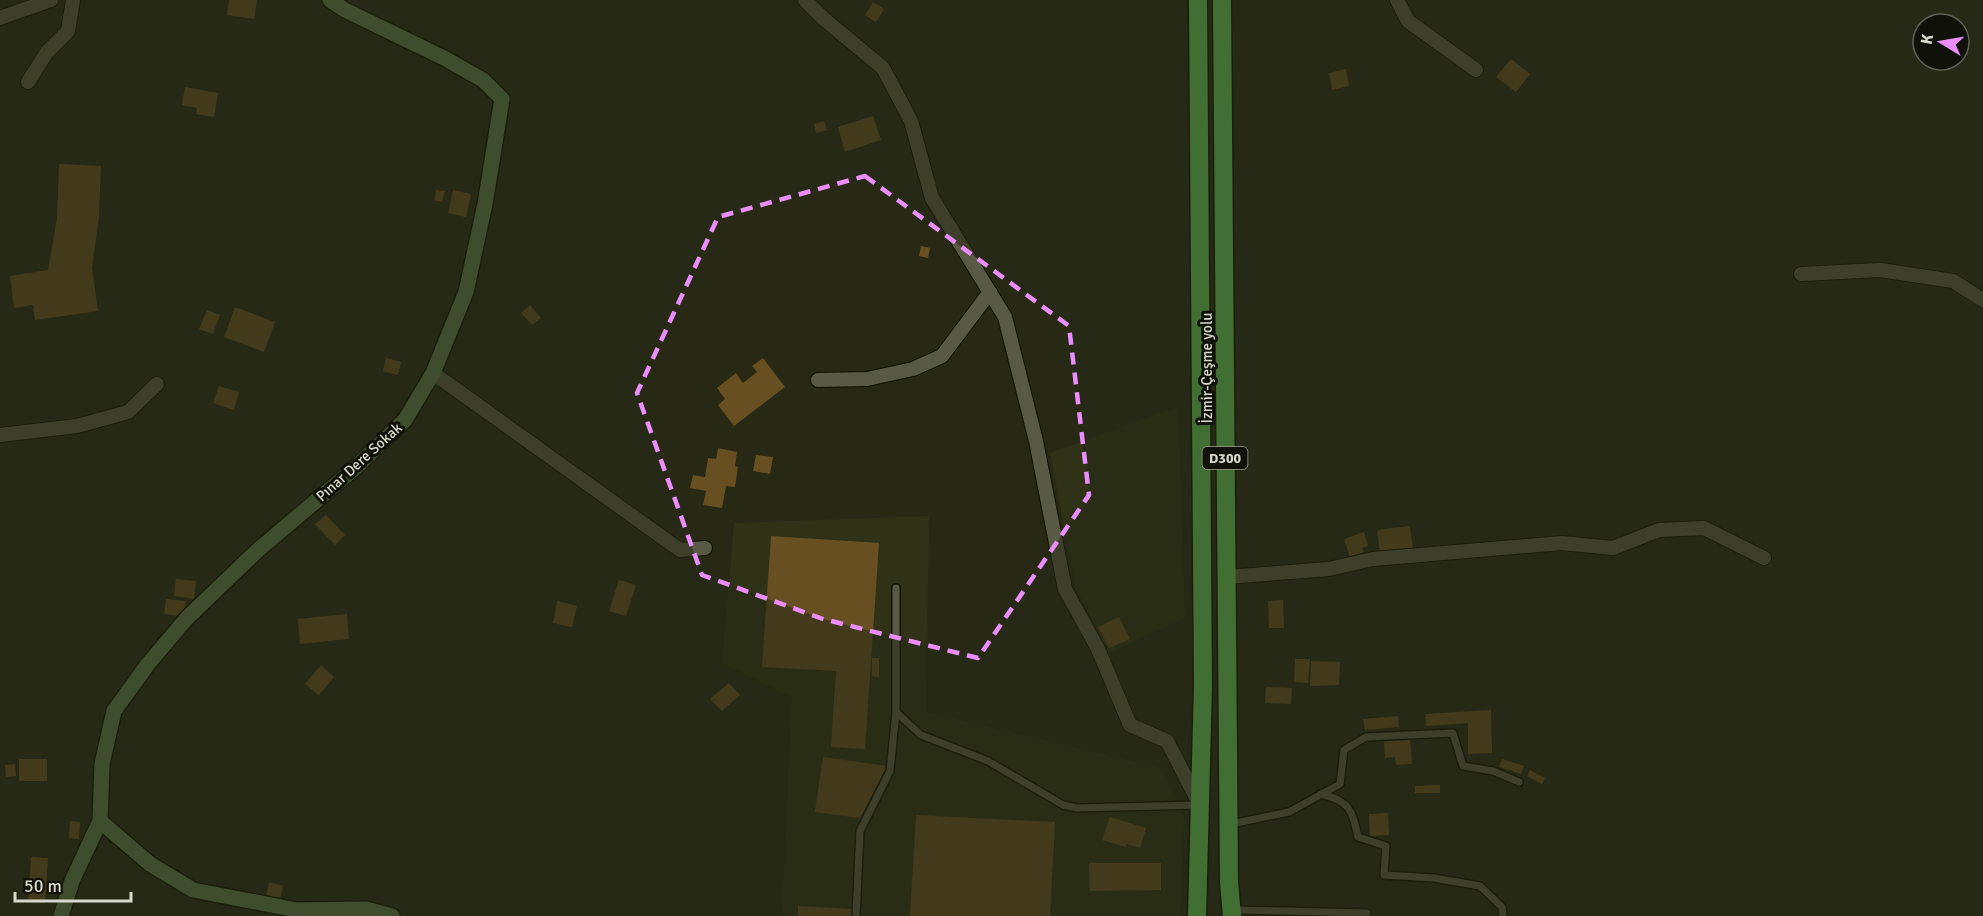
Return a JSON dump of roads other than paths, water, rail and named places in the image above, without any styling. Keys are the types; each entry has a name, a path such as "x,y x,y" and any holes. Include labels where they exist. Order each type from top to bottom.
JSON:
{"highway":[{"name":"İzmir-Çeşme yolu","path":"1197,916 1203,674 1198,0"},
{"name":"İzmir-Çeşme yolu","path":"1222,0 1229,882 1232,913"}],"street":[{"path":"0,18 51,0"},
{"path":"28,82 47,52 68,31 73,0"},
{"name":"Pınar Dere Sokak","path":"61,916 72,881 100,821 102,764 114,711 148,664 187,618 250,557 355,468 405,420 433,373 466,292 486,204 502,99 483,80 444,57 345,10 330,0"},
{"path":"805,0 824,19 883,68 911,122 932,198 1005,317 1036,441 1065,589 1098,649 1130,725 1167,741 1200,805"},
{"path":"1397,0 1408,21 1476,70"},
{"path":"1801,274 1880,270 1953,281 1983,300"},
{"path":"818,380 867,379 913,369 942,356 990,292"},
{"path":"433,373 680,550 705,548"},
{"path":"0,435 77,426 128,412 157,384"},
{"path":"1226,577 1329,569 1374,559 1562,543 1613,548 1659,530 1704,528 1764,558"},
{"path":"100,821 150,864 193,890 297,910 366,909 392,916"}],"lane":[{"path":"855,916 861,831 890,771 896,712 896,588"},
{"path":"896,712 921,735 988,761 1062,805 1077,808 1200,805"},
{"path":"1229,825 1288,812 1340,784 1344,750 1366,737 1454,733 1463,766 1493,771 1519,783"},
{"path":"1321,794 1338,798 1352,811 1358,837 1386,846 1384,875 1434,878 1480,886 1502,907 1503,916"},
{"path":"1232,913 1367,913"}]}
